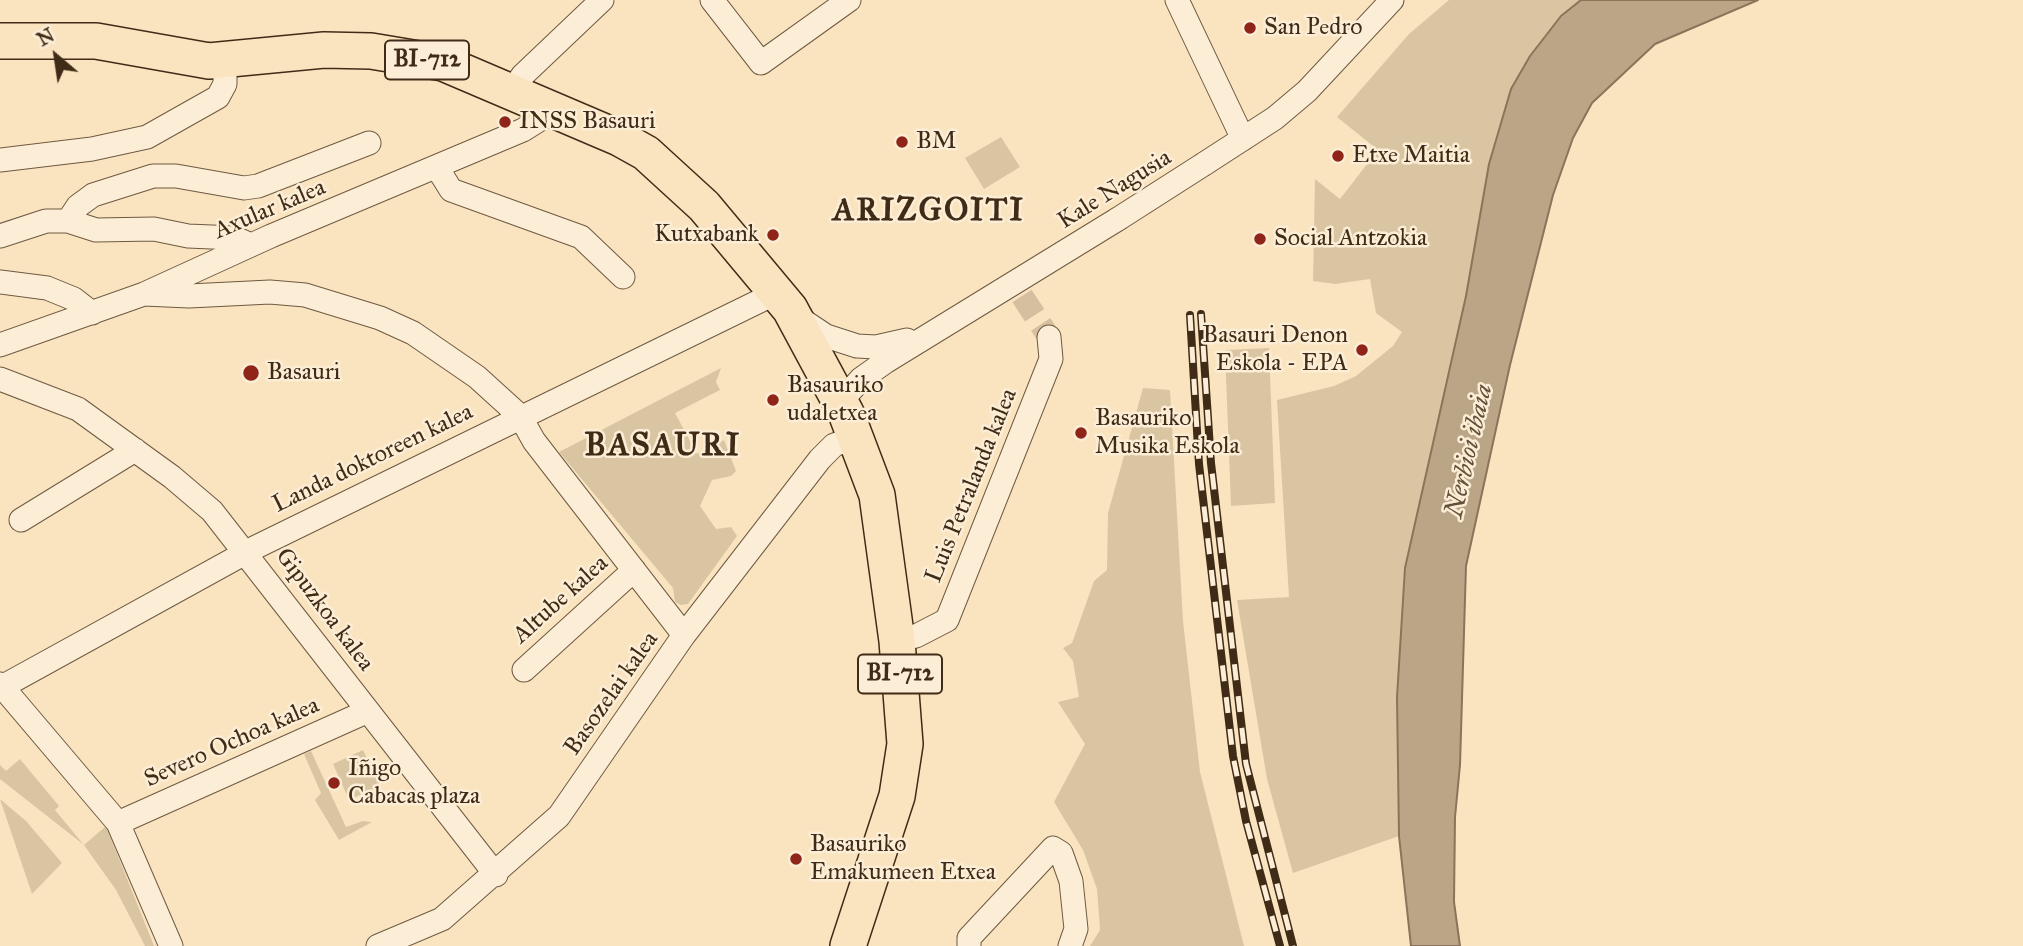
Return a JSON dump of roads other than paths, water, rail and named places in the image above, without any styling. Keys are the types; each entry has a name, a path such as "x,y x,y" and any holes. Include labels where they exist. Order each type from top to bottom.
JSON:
{"main road":[{"name":"BI-712","path":"0,41 96,41 181,58 225,61 312,51 371,51 443,64 512,90 619,138 665,168 704,206 831,354 841,401 877,495 906,638 905,724 897,796 848,946"}],"street":[{"path":"512,90 523,75 602,0"},
{"path":"712,0 761,62 849,0"},
{"path":"1177,0 1242,139 1307,91 1392,0"},
{"path":"0,160 92,149 147,137 218,97 225,84 225,61"},
{"name":"Axular kalea","path":"0,345 144,294 251,245 438,169 523,130 555,110"},
{"name":"Kale Nagusia","path":"946,325 1018,290 1118,219 1242,139"},
{"path":"68,221 78,206 93,195 153,176 188,178 244,188 258,186 369,143"},
{"path":"438,169 451,190 581,237 623,277"},
{"path":"0,236 46,220 68,221 96,230 154,229 188,236 235,238 251,245"},
{"path":"0,282 47,288 74,299 92,313"},
{"path":"144,294 189,296 270,292 305,295 339,304 413,333 477,377 520,416 534,441 684,635"},
{"name":"Landa doktoreen kalea","path":"1,686 246,552 520,416 783,301"},
{"path":"831,354 895,344 946,325"},
{"path":"841,401 861,379 946,325"},
{"name":"Luis Petralanda kalea","path":"906,638 947,621 1051,359 1049,337"},
{"name":"Gipuzkoa kalea","path":"0,379 78,409 212,511 496,875"},
{"name":"Basozelai kalea","path":"378,946 442,919 496,875 559,816 684,635 820,459 834,445 857,437"},
{"path":"22,520 135,450"},
{"name":"Altube kalea","path":"524,670 634,570"},
{"path":"1,686 118,823 171,946"},
{"name":"Severo Ochoa kalea","path":"118,823 368,711"},
{"path":"969,946 969,938 1053,848 1061,853 1071,881 1076,929 1070,946"}],"water":[{"name":"Nerbioi ibaia","path":"1581,0 1758,0 1655,44 1592,103 1573,138 1553,195 1510,365 1466,566 1460,765 1455,817 1454,902 1460,946 1411,946 1399,836 1397,697 1405,568 1466,296 1489,164 1511,89 1530,56 1561,16"}],"tunnel":[{"path":"1022,296 1049,337"}],"railway":[{"path":"1201,314 1211,463 1246,764 1293,946"},
{"path":"1190,315 1199,464 1233,756 1246,821 1280,946"}],"place":[{"name":"San Pedro","path":"1250,28"},
{"name":"INSS Basauri","path":"505,122"},
{"name":"BM","path":"902,142"},
{"name":"Etxe Maitia","path":"1338,156"},
{"name":"Kutxabank","path":"773,235"},
{"name":"Social Antzokia","path":"1260,239"},
{"name":"Basauri Denon Eskola - EPA","path":"1362,350"},
{"name":"Basauri","path":"251,373"},
{"name":"Basauriko udaletxea","path":"773,400"},
{"name":"Basauriko Musika Eskola","path":"1081,433"},
{"name":"Iñigo Cabacas plaza","path":"334,783"},
{"name":"Basauriko Emakumeen Etxea","path":"796,859"}],"district":[{"name":"ARIZGOITI","path":"929,212"},
{"name":"BASAURI","path":"663,447"}]}
